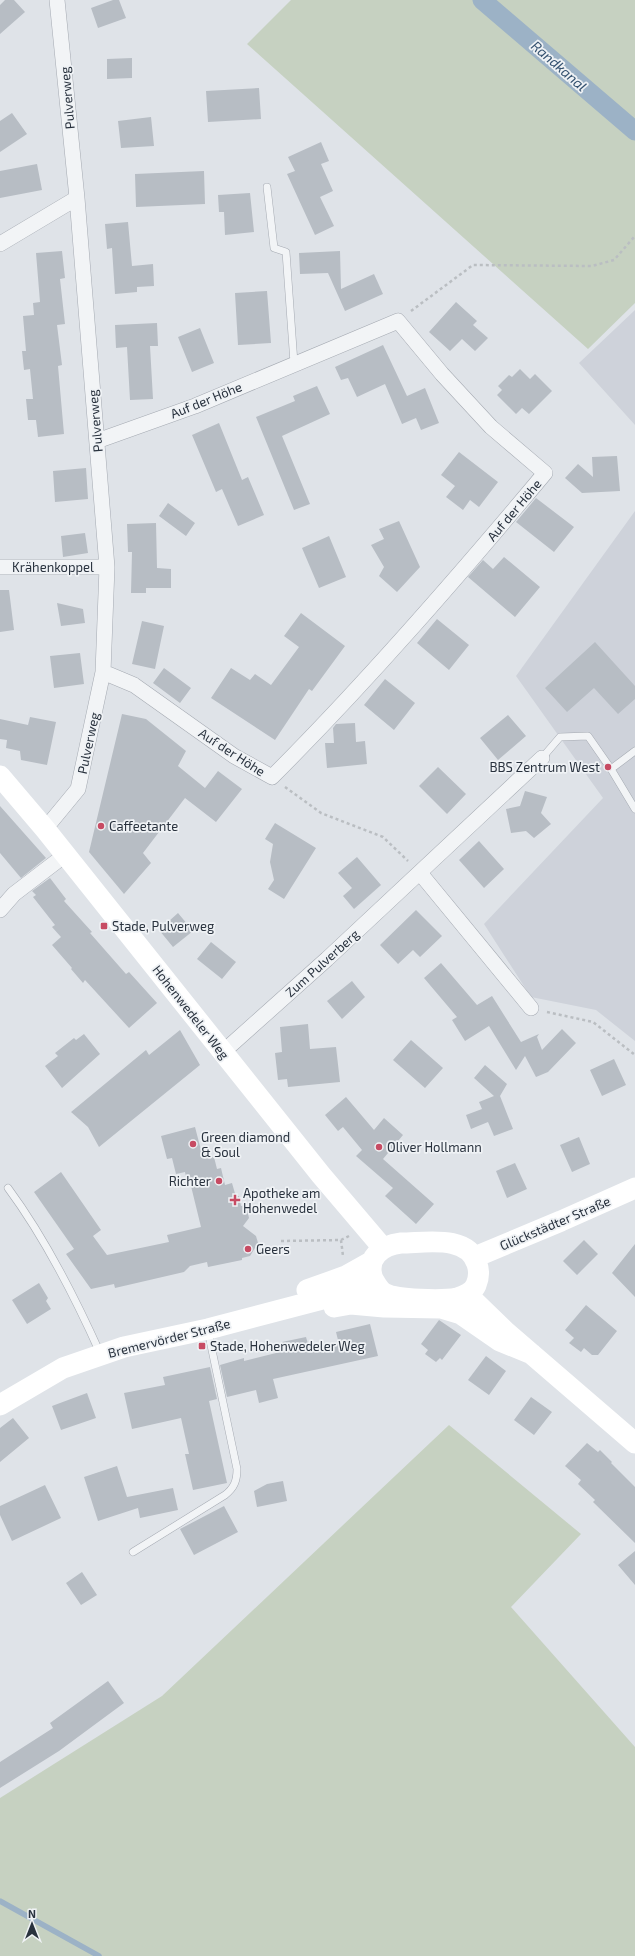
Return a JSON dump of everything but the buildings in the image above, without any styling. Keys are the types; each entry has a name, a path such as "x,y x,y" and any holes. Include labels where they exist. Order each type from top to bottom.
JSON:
{"main road":[{"name":"Hohenwedeler Weg","path":"0,776 45,829 321,1175 377,1255"},
{"name":"Glückstädter Straße","path":"475,1257 635,1188"},
{"name":"Bremervörder Straße","path":"276,1309 308,1290 346,1276 391,1244 450,1243 469,1249 475,1257"},
{"path":"377,1255 371,1271 378,1287 384,1293 402,1298 449,1299 463,1296 476,1285 479,1272 475,1257"},
{"path":"478,1278 497,1305 515,1325 532,1354"},
{"name":"Bremervörder Straße","path":"0,1405 63,1368 124,1347 208,1329 276,1309 349,1292 378,1287"},
{"path":"463,1296 473,1300 532,1354 635,1443"},
{"path":"276,1309 319,1310 351,1304 384,1307 441,1308 461,1314 500,1342 532,1354"}],"street":[{"name":"Pulverweg","path":"45,829 78,789 103,672 107,567 77,198 57,0"},
{"path":"0,244 77,198"},
{"name":"Auf der Höhe","path":"97,441 194,406 398,321 442,374 491,427 545,473 483,547 324,724 272,777 234,756 134,685 103,672"},
{"name":"Krähenkoppel","path":"0,567 107,567"},
{"name":"Zum Pulverberg","path":"223,1052 420,873 542,758"},
{"path":"0,910 14,894 65,855"},
{"path":"420,873 531,1008"}],"lane":[{"path":"267,187 274,248 286,252 294,364"},
{"path":"542,758 560,737 588,736 611,769 635,809"},
{"path":"611,769 635,751"},
{"path":"8,1188 23,1208 67,1283 101,1355"},
{"path":"133,1552 225,1495 233,1489 237,1479 237,1469 208,1329"}],"path":[{"path":"398,321 473,265 592,266 614,260 635,236"},
{"path":"272,777 321,813 383,838 420,873"},
{"path":"531,1008 593,1022 635,1055"},
{"path":"281,1241 340,1240"}],"shaded area":[{"path":"635,310 635,425 579,363"},
{"name":"BBS Zentrum West","path":"635,511 635,1041 596,1010 531,997 484,924 603,798 516,676"}],"green space":[{"path":"291,0 635,0 635,303 588,349 247,44"},
{"path":"449,1425 581,1534 511,1607 635,1747 635,1956 0,1956 0,1798 162,1696"}],"waterway":[{"name":"Randkanal","path":"482,0 635,131"},
{"path":"0,1901 99,1956"}],"place":[{"name":"BBS Zentrum West","path":"608,767"},
{"name":"Caffeetante","path":"101,826"},
{"name":"Stade, Pulverweg","path":"104,926"},
{"name":"Green diamond & Soul","path":"193,1144"},
{"name":"Oliver Hollmann","path":"379,1147"},
{"name":"Richter","path":"219,1181"},
{"name":"Apotheke am Hohenwedel","path":"235,1200"},
{"name":"Geers","path":"248,1249"},
{"name":"Stade, Hohenwedeler Weg","path":"202,1346"}]}
